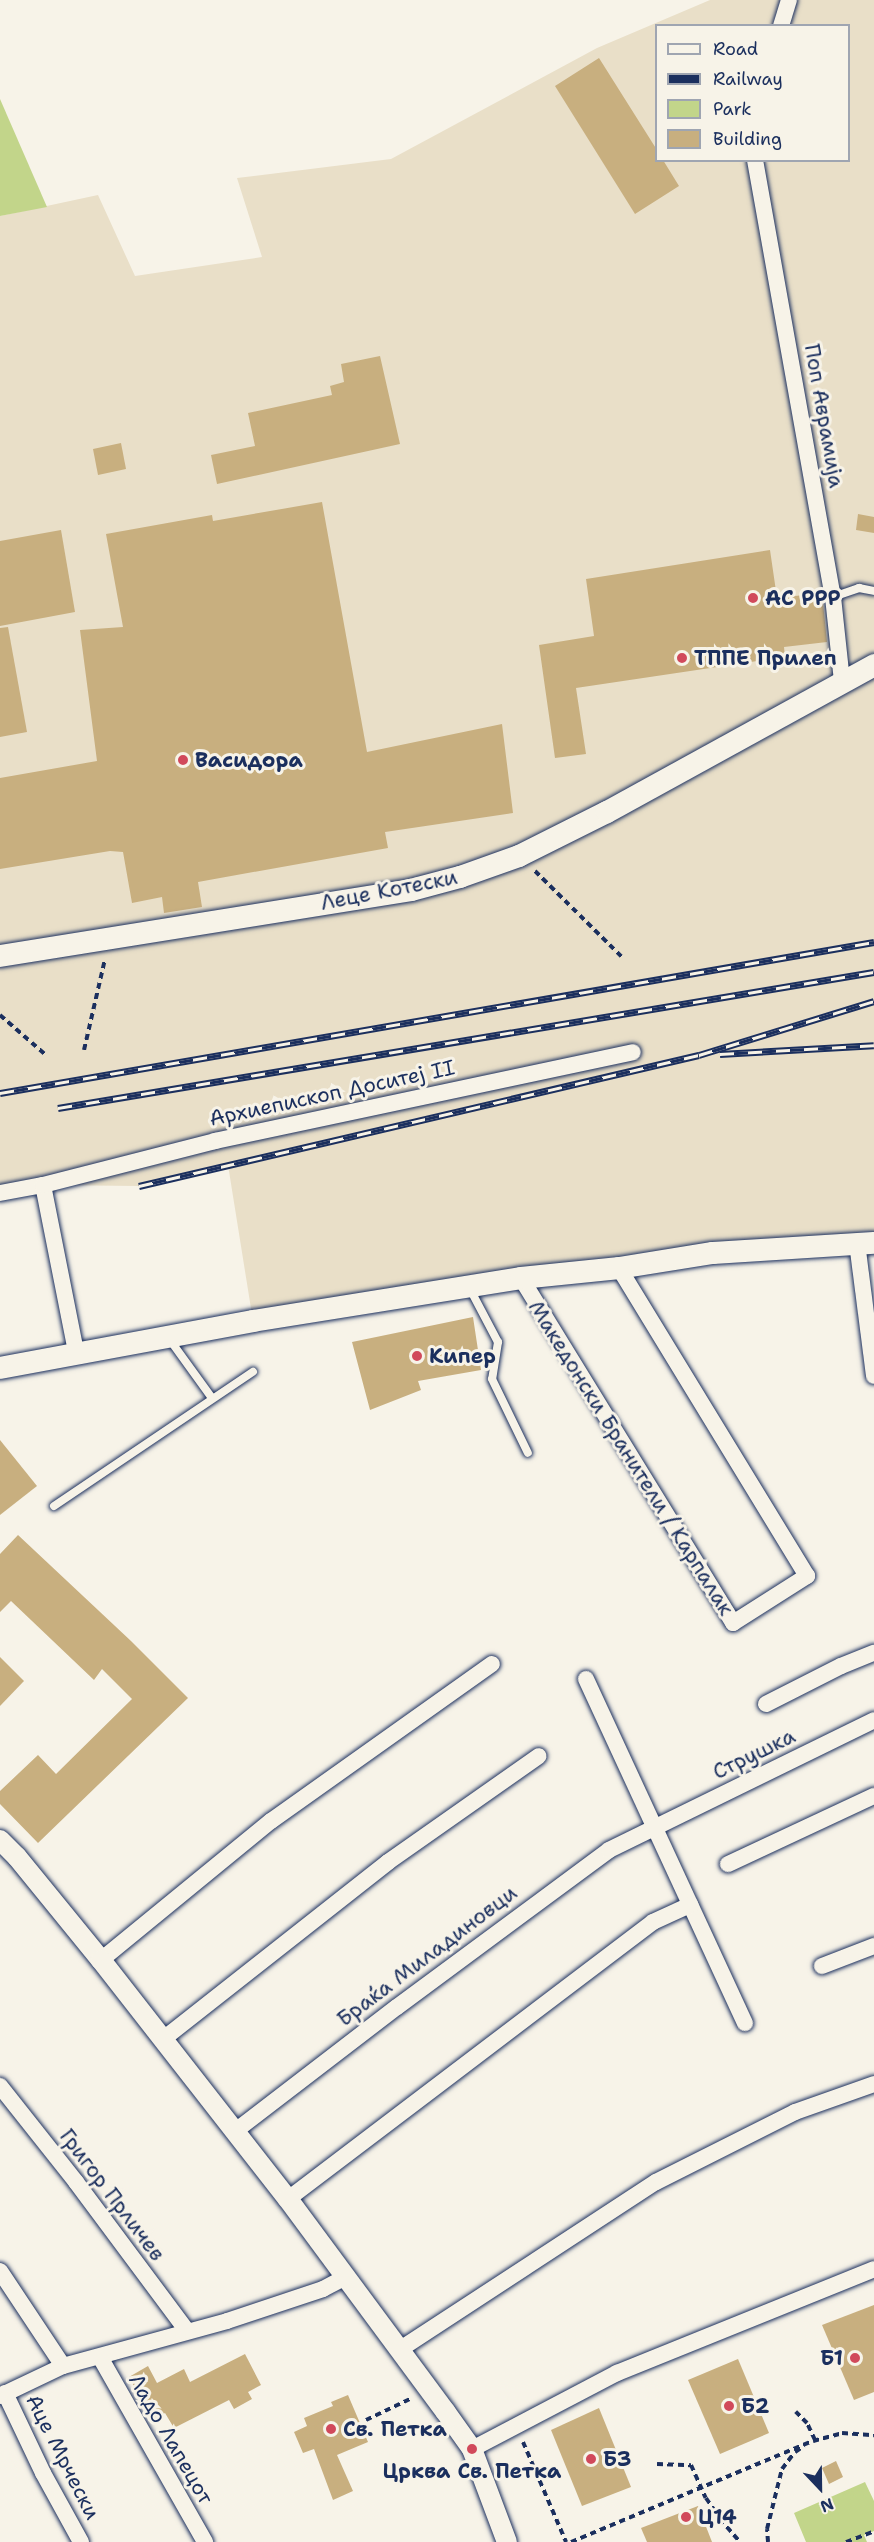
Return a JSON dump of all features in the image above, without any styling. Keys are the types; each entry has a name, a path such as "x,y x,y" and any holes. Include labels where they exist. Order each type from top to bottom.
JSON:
{"main road":[{"name":"Леце Котески","path":"0,956 411,890 460,877 519,856 607,812 874,665"},
{"name":"Македонски Бранители / Карпалак","path":"0,1368 76,1352 170,1339 253,1321 521,1278 619,1268 713,1253 866,1243"}],"street":[{"path":"782,24 789,0"},
{"name":"Поп Аврамија","path":"755,162 833,597 842,681"},
{"name":"Архиепископ Доситеј II","path":"0,1193 43,1185 215,1141 633,1052"},
{"path":"43,1185 76,1352"},
{"path":"866,1243 874,1376"},
{"name":"Македонски Бранители / Карпалак","path":"521,1278 733,1623 807,1576 619,1268"},
{"name":"Струшка","path":"766,1704 874,1653"},
{"path":"101,1960 271,1821 492,1664"},
{"path":"586,1679 745,2023"},
{"name":"Струшка","path":"655,1829 874,1720"},
{"path":"162,2040 388,1862 539,1756"},
{"path":"728,1864 874,1796"},
{"name":"Браќа Миладиновци","path":"234,2132 397,2007 609,1850 655,1829"},
{"path":"0,1840 17,1857 101,1960 288,2199 347,2276 472,2449 507,2542"},
{"path":"288,2199 652,1922 690,1905"},
{"path":"822,1966 874,1946"},
{"path":"399,2350 656,2182 795,2112 874,2084"},
{"name":"Григор Прличев","path":"0,2086 76,2182 187,2331"},
{"path":"472,2449 617,2373 874,2269"},
{"path":"0,2271 63,2366"},
{"path":"2,2395 63,2366 273,2306 323,2289 347,2276"},
{"name":"Ладо Лапецот","path":"100,2357 205,2542"},
{"name":"Аце Мрчески","path":"2,2395 81,2542"}],"lane":[{"path":"833,597 859,588 874,591"},
{"path":"468,1286 498,1342 492,1379 528,1453"},
{"path":"170,1339 212,1398"},
{"path":"54,1506 253,1372"}],"path":[{"path":"519,856 624,958"},
{"path":"84,1050 110,938"},
{"path":"0,1015 47,1056"},
{"path":"366,2420 429,2390"},
{"path":"796,2412 807,2423 815,2440"},
{"path":"517,2427 568,2542 815,2440 842,2433 874,2434"},
{"path":"768,2542 770,2518 782,2469 795,2452 815,2440"},
{"path":"657,2464 692,2465 700,2486 720,2519 740,2542"},
{"path":"846,2542 874,2531"}],"shaded area":[{"path":"710,0 874,0 874,1243 253,1321 228,1165 139,1186 43,1185 0,1193 0,216 98,195 135,276 262,257 237,178 391,159 597,48"}],"green space":[{"path":"0,99 47,207 0,216"},
{"path":"865,2482 874,2501 874,2531 864,2535 867,2542 806,2542 794,2513"}],"building":[{"path":"599,58 655,147 655,162 664,162 679,186 635,214 555,86"},
{"path":"380,356 400,444 217,484 211,455 255,446 248,413 332,395 330,386 344,382 341,364"},
{"path":"121,443 126,469 98,475 93,449"},
{"path":"322,502 367,752 502,724 513,813 385,832 388,848 198,882 202,907 164,913 162,897 132,903 123,852 110,851 0,869 0,778 97,761 80,630 123,627 106,534 212,515 213,521"},
{"path":"858,514 874,517 874,533 856,530"},
{"path":"61,530 75,612 0,626 0,541"},
{"path":"770,550 777,598 822,593 827,642 784,647 785,657 576,688 586,754 555,758 539,645 594,636 586,579"},
{"path":"8,627 27,732 0,737 0,628"},
{"name":"Кипер","path":"473,1317 481,1370 418,1381 421,1390 370,1410 352,1342"},
{"path":"0,1440 37,1486 0,1515"},
{"path":"18,1535 188,1698 38,1843 0,1804 0,1791 38,1755 56,1774 132,1699 102,1669 94,1680 11,1601 0,1612 0,1554"},
{"path":"0,1657 24,1681 0,1706"},
{"name":"Б1","path":"874,2305 874,2392 854,2400 822,2325"},
{"path":"245,2354 261,2385 248,2392 252,2399 234,2409 229,2400 174,2428 165,2413 152,2420 129,2377 148,2366 157,2383 184,2369 190,2382"},
{"name":"Б2","path":"738,2359 769,2433 720,2454 688,2380"},
{"name":"Св. Петка","path":"348,2395 368,2442 337,2455 353,2491 333,2500 314,2449 303,2453 294,2432 307,2426 304,2418 333,2406 331,2402"},
{"name":"Б3","path":"599,2408 631,2487 582,2506 551,2430"},
{"path":"836,2461 843,2477 829,2484 822,2468"},
{"name":"Ц14","path":"698,2506 712,2542 647,2542 641,2528"}],"railway":[{"path":"0,1093 874,942"},
{"path":"58,1108 874,972"},
{"path":"139,1186 699,1055 874,1001"},
{"path":"720,1054 874,1045"}],"place":[{"name":"АС РРР","path":"753,598"},
{"name":"ТППЕ Прилеп","path":"682,658"},
{"name":"Васидора","path":"183,760"},
{"name":"Кипер","path":"417,1356"},
{"name":"Б1","path":"855,2358"},
{"name":"Б2","path":"729,2406"},
{"name":"Св. Петка","path":"331,2429"},
{"name":"Црква Св. Петка","path":"472,2449"},
{"name":"Б3","path":"591,2459"},
{"name":"Ц14","path":"686,2517"}]}
